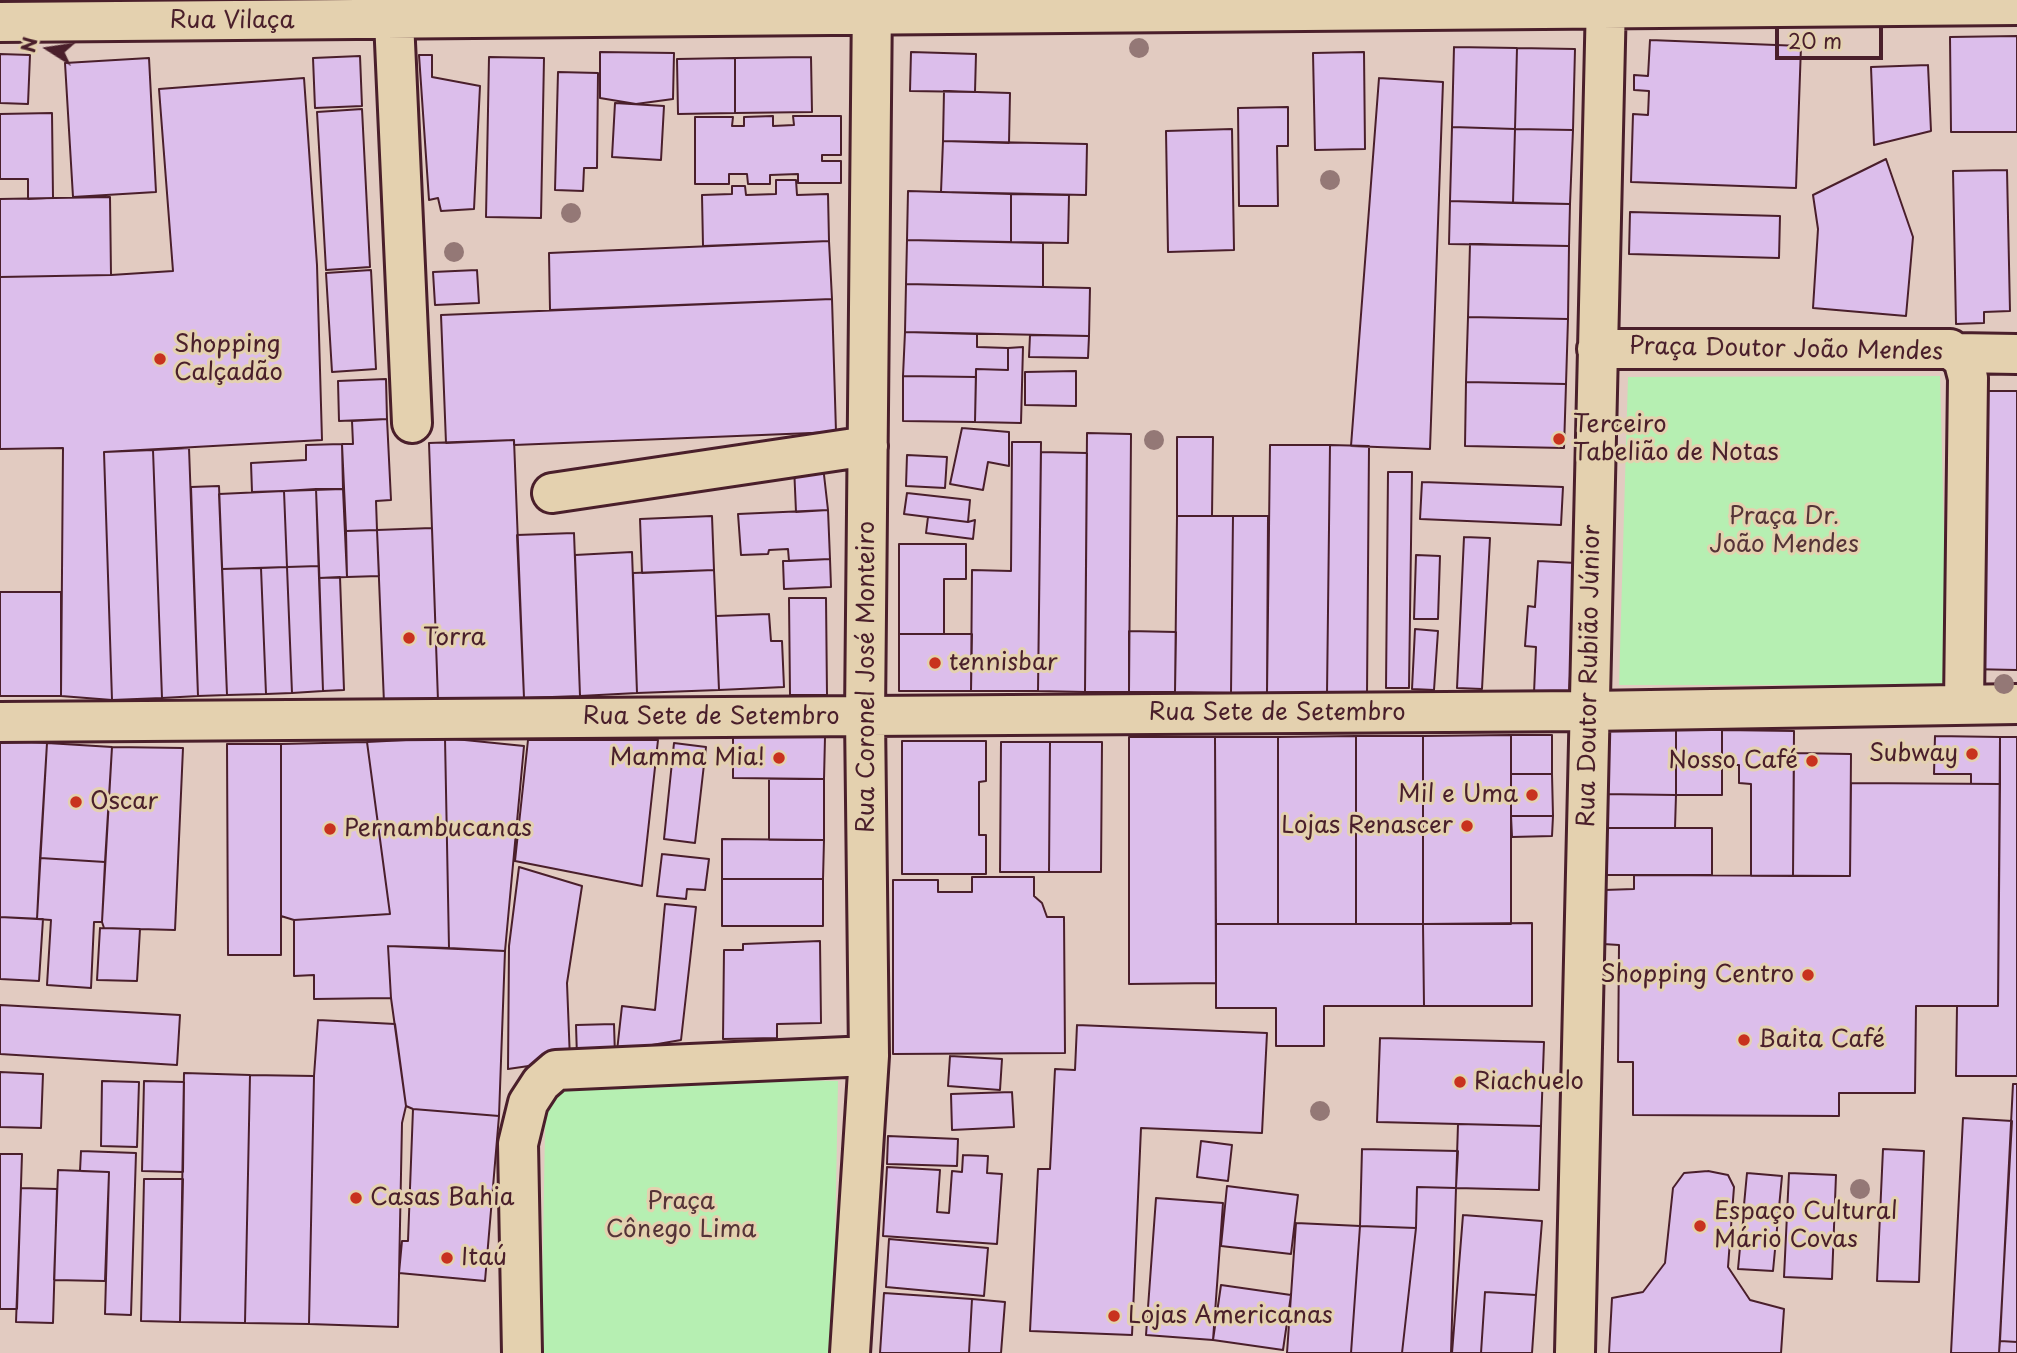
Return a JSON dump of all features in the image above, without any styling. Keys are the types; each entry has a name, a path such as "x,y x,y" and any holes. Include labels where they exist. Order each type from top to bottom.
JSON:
{"street":[{"name":"Rua Doutor Rubião Júnior","path":"1575,1353 1606,4"},
{"name":"Rua Vilaça","path":"0,22 394,20 871,8 2017,5"},
{"name":"Rua Coronel José Monteiro","path":"850,1353 869,1056 865,716 871,8"},
{"path":"394,20 412,423"},
{"name":"Praça Doutor João Mendes","path":"1597,349 1950,349 1964,359 1968,378 1964,704"},
{"path":"1956,353 2017,354"},
{"path":"552,493 868,446"},
{"name":"Rua Sete de Setembro","path":"0,722 1589,711 2017,704"},
{"path":"522,1353 518,1144 528,1103 541,1083 556,1070 869,1056"}],"green space":[{"name":"Praça Dr. João Mendes","path":"1940,376 1948,685 1619,685 1628,377"},
{"name":"Praça Cônego Lima","path":"546,1076 838,1081 833,1353 541,1353"}],"building":[{"path":"2017,36 2017,132 1951,132 1950,37"},
{"path":"1650,40 1801,46 1796,188 1631,182 1633,114 1648,115 1649,91 1634,90 1634,75 1648,76"},
{"path":"1454,47 1517,48 1515,129 1452,127"},
{"path":"1517,48 1575,49 1573,130 1515,129"},
{"path":"600,52 674,53 673,99 636,104 600,98"},
{"path":"911,52 976,54 975,92 910,91"},
{"path":"1364,52 1365,149 1315,150 1313,53"},
{"path":"0,54 30,55 28,104 0,103"},
{"path":"419,55 432,55 432,77 480,86 474,209 441,211 438,198 429,200"},
{"path":"360,56 362,106 315,108 313,58"},
{"path":"489,57 544,58 541,218 486,217"},
{"path":"811,57 812,112 735,113 735,58"},
{"path":"149,58 156,192 73,197 65,63"},
{"path":"735,58 735,113 678,114 677,59"},
{"path":"1928,65 1931,131 1874,145 1871,67"},
{"path":"558,72 598,73 597,168 584,168 583,191 555,190"},
{"name":"Shopping Calçadão","path":"304,78 317,265 322,440 104,452 112,700 61,696 63,448 0,449 0,277 173,271 159,89"},
{"path":"1379,78 1443,82 1430,449 1351,446"},
{"path":"944,91 1010,93 1009,143 943,141"},
{"path":"615,103 664,106 661,160 612,157"},
{"path":"1288,107 1288,146 1277,146 1278,206 1239,206 1238,108"},
{"path":"362,109 370,267 326,270 317,112"},
{"path":"52,113 53,198 28,199 28,179 0,179 0,114"},
{"path":"773,116 773,126 794,125 793,116 841,116 841,155 822,155 822,161 841,161 841,183 798,183 798,174 770,175 770,184 748,184 747,174 729,174 729,184 695,184 695,117 733,117 732,126 744,126 744,117"},
{"path":"1452,127 1515,129 1513,203 1450,201"},
{"path":"1232,129 1234,250 1168,252 1166,131"},
{"path":"1515,129 1573,130 1570,204 1513,203"},
{"path":"943,141 1087,144 1086,195 941,192"},
{"path":"1886,159 1913,237 1906,316 1813,308 1818,229 1813,195"},
{"path":"2007,170 2010,311 1984,312 1984,323 1956,324 1953,171"},
{"path":"776,180 796,180 797,195 828,194 829,241 703,246 702,195 732,194 732,186 745,186 746,195 776,194"},
{"path":"908,191 1011,194 1011,242 907,240"},
{"path":"1011,194 1069,195 1068,243 1011,242"},
{"path":"110,197 111,275 0,277 0,199"},
{"path":"1450,201 1570,204 1569,246 1449,244"},
{"path":"1630,212 1780,216 1779,258 1629,254"},
{"path":"907,240 1043,243 1043,287 906,284"},
{"path":"829,241 832,299 550,310 549,253"},
{"path":"1470,244 1569,246 1568,319 1468,317"},
{"path":"371,270 376,369 332,372 326,273"},
{"path":"477,270 479,303 435,305 433,272"},
{"path":"906,284 1090,288 1089,336 905,332"},
{"path":"832,299 836,432 514,445 514,440 446,443 441,315"},
{"path":"1468,317 1568,319 1566,384 1466,382"},
{"path":"905,332 977,334 977,347 1008,348 1008,370 976,369 976,377 903,376"},
{"path":"1030,335 1089,336 1088,358 1029,357"},
{"path":"1023,347 1021,423 975,422 976,369 1008,370 1008,348"},
{"path":"1076,371 1076,406 1025,405 1025,372"},
{"path":"903,376 976,377 975,422 903,421"},
{"path":"386,379 387,419 339,421 338,381"},
{"path":"1466,382 1566,384 1564,448 1465,446"},
{"path":"1975,391 2017,391 2017,670 1969,669"},
{"path":"387,419 391,500 376,501 377,530 346,531 342,444 353,444 352,421"},
{"path":"962,428 1009,432 1009,466 988,462 983,490 950,484"},
{"path":"1087,433 1131,434 1129,692 1085,692"},
{"path":"1177,437 1213,437 1212,516 1177,516"},
{"path":"514,440 524,698 438,701 429,443"},
{"path":"1012,442 1041,442 1038,691 971,691 972,570 1011,571"},
{"path":"342,444 343,489 252,492 251,463 306,460 306,445"},
{"path":"1270,445 1330,445 1327,694 1267,693"},
{"path":"1330,445 1369,446 1367,694 1327,694"},
{"path":"189,448 198,696 162,698 153,450"},
{"path":"153,450 162,698 112,700 104,452"},
{"path":"1041,452 1087,453 1085,692 1038,691"},
{"path":"907,455 947,457 945,488 906,486"},
{"path":"794,466 823,466 828,510 796,512"},
{"path":"1388,472 1412,472 1409,688 1386,688"},
{"path":"1422,482 1563,487 1561,525 1420,519"},
{"path":"219,486 227,695 198,696 191,487"},
{"path":"316,489 319,566 287,567 284,491"},
{"path":"316,489 343,489 347,577 319,578"},
{"path":"284,491 287,567 222,569 219,494"},
{"path":"907,493 970,500 968,522 904,514"},
{"path":"828,510 830,559 789,561 788,549 769,550 768,554 741,555 738,514"},
{"path":"712,516 714,570 642,573 640,519"},
{"path":"1177,516 1233,516 1231,693 1175,692"},
{"path":"1233,516 1268,516 1267,693 1231,693"},
{"path":"928,517 968,522 975,520 973,539 926,533"},
{"name":"Torra","path":"432,528 438,701 384,703 377,530"},
{"path":"377,530 379,576 347,577 346,531"},
{"path":"574,533 580,696 524,698 517,535"},
{"path":"1464,537 1490,538 1482,689 1457,688"},
{"path":"899,544 966,544 966,579 944,579 944,634 899,634"},
{"path":"632,552 637,693 580,696 575,555"},
{"path":"1416,555 1440,556 1438,619 1414,619"},
{"path":"830,559 831,587 784,589 783,561"},
{"path":"1538,561 1576,563 1569,695 1534,693 1536,647 1525,646 1528,606 1535,607"},
{"path":"319,566 323,691 292,693 287,567"},
{"path":"287,567 292,693 266,694 261,568"},
{"path":"261,568 266,694 227,695 222,569"},
{"path":"714,570 719,690 637,693 633,573"},
{"path":"340,577 344,690 323,691 319,578"},
{"path":"0,592 61,592 61,696 0,696"},
{"path":"789,598 826,598 827,695 790,695"},
{"path":"769,614 771,641 782,641 784,687 719,690 716,616"},
{"path":"1415,629 1438,631 1434,690 1412,689"},
{"path":"1129,631 1176,632 1175,692 1129,692"},
{"name":"tennisbar","path":"899,634 972,634 971,691 899,691"},
{"path":"1602,730 1676,730 1676,795 1602,794"},
{"path":"1676,730 1722,730 1722,795 1676,795"},
{"path":"1722,730 1794,731 1793,876 1751,876 1751,784 1739,783 1739,765 1722,765"},
{"name":"Lojas Renascer","path":"1511,735 1511,924 1423,924 1423,736"},
{"path":"1511,735 1552,735 1552,774 1511,774"},
{"path":"1356,736 1423,736 1423,924 1356,924"},
{"path":"1356,736 1356,924 1278,924 1278,737"},
{"path":"1935,736 2000,737 2000,784 1971,784 1971,774 1934,774"},
{"name":"Mamma Mia!","path":"733,737 825,737 824,779 733,778"},
{"path":"1129,737 1215,737 1216,983 1129,984"},
{"path":"1215,737 1278,737 1278,924 1216,924"},
{"path":"2000,737 2017,737 2017,1076 1956,1076 1957,1006 1998,1006"},
{"path":"445,738 524,746 505,951 449,948"},
{"path":"445,738 449,948 388,946 391,998 314,999 314,975 294,976 294,920 390,914 367,742"},
{"path":"0,740 47,743 37,919 0,917"},
{"path":"528,740 658,740 642,886 515,861"},
{"path":"902,741 986,741 986,781 979,782 979,835 986,835 986,874 902,874"},
{"name":"Pernambucanas","path":"367,742 390,914 294,920 281,916 281,744"},
{"path":"1001,742 1050,742 1049,872 1000,872"},
{"path":"1050,742 1102,742 1101,872 1049,872"},
{"name":"Oscar","path":"47,743 112,747 105,862 40,858"},
{"path":"674,743 706,747 695,843 664,839"},
{"path":"227,744 281,744 281,955 228,955"},
{"path":"112,747 183,748 175,930 104,928 102,922"},
{"path":"1794,753 1851,754 1850,876 1793,876"},
{"name":"Mil e Uma","path":"1511,774 1552,774 1553,816 1511,816"},
{"path":"769,779 824,779 824,840 769,840"},
{"name":"Shopping Centro","path":"1851,783 2000,784 1998,1006 1916,1006 1915,1093 1839,1093 1839,1116 1633,1115 1633,1062 1618,1062 1619,945 1603,944 1604,890 1634,889 1634,875 1850,876"},
{"path":"1602,794 1676,795 1675,828 1601,828"},
{"path":"1511,816 1553,816 1552,836 1512,837"},
{"path":"1601,828 1712,828 1712,875 1601,875"},
{"path":"722,839 824,840 823,879 722,879"},
{"path":"662,854 709,859 705,890 687,889 686,899 657,896"},
{"path":"40,858 105,862 102,922 94,922 91,988 47,985 51,920 37,919"},
{"path":"519,867 582,886 567,983 570,1060 508,1069 509,946"},
{"path":"972,877 1034,877 1034,896 1042,903 1047,917 1064,917 1065,1053 893,1054 893,880 938,880 938,892 972,892"},
{"path":"722,879 823,879 823,926 722,926"},
{"path":"665,904 696,907 681,1040 617,1051 622,1006 655,1010"},
{"path":"0,917 43,919 39,981 0,979"},
{"path":"1532,923 1532,1006 1424,1006 1423,924"},
{"path":"1216,924 1423,924 1424,1006 1324,1006 1324,1046 1276,1046 1276,1008 1216,1008"},
{"path":"100,928 140,929 137,981 97,980"},
{"path":"820,941 821,1023 777,1024 777,1038 723,1039 724,950 743,950 743,944"},
{"path":"388,946 505,951 499,1116 413,1109 406,1106 391,998"},
{"path":"0,1005 180,1015 177,1065 0,1054"},
{"name":"Casas Bahia","path":"318,1020 395,1024 406,1106 402,1123 398,1327 309,1324 314,1076"},
{"path":"614,1024 615,1056 577,1057 576,1025"},
{"path":"1077,1025 1267,1033 1262,1133 1141,1128 1132,1335 1030,1331 1038,1169 1050,1169 1055,1069 1075,1070"},
{"name":"Riachuelo","path":"1380,1038 1544,1042 1541,1126 1377,1122"},
{"path":"950,1056 1002,1059 1000,1090 948,1086"},
{"path":"0,1072 43,1074 41,1128 0,1127"},
{"path":"184,1073 250,1075 245,1323 180,1322"},
{"name":"Casas Bahia","path":"250,1075 314,1076 309,1324 245,1323"},
{"path":"102,1081 139,1082 137,1147 101,1146"},
{"path":"144,1081 184,1082 183,1172 142,1171"},
{"path":"2013,1084 2017,1084 2017,1342 2000,1341"},
{"path":"1012,1092 1014,1127 952,1130 951,1094"},
{"path":"413,1109 499,1116 485,1281 399,1273 402,1241 408,1241"},
{"path":"1963,1118 2012,1121 1999,1353 1951,1353"},
{"path":"1458,1124 1541,1126 1539,1190 1456,1188"},
{"path":"888,1136 958,1139 957,1166 887,1164"},
{"path":"1201,1141 1232,1145 1228,1181 1197,1177"},
{"path":"1362,1149 1458,1151 1456,1188 1417,1187 1416,1228 1360,1226"},
{"path":"1883,1149 1924,1151 1919,1282 1877,1281"},
{"path":"81,1151 136,1153 131,1315 105,1314 109,1172 80,1171"},
{"path":"0,1154 22,1154 17,1309 0,1309"},
{"path":"963,1155 988,1156 987,1173 1002,1174 997,1244 883,1236 887,1167 940,1170 937,1212 949,1213 952,1171 962,1172"},
{"path":"58,1170 109,1172 105,1281 54,1280"},
{"name":"Espaço Cultural Mário Covas","path":"1708,1171 1728,1175 1734,1187 1728,1267 1750,1300 1784,1309 1781,1353 1609,1353 1612,1298 1643,1292 1665,1263 1673,1188 1684,1173"},
{"path":"1747,1173 1782,1176 1773,1271 1738,1269"},
{"path":"1789,1173 1836,1175 1832,1279 1784,1277"},
{"path":"144,1179 183,1179 180,1322 141,1321"},
{"path":"1227,1186 1298,1195 1291,1254 1221,1246"},
{"path":"1417,1187 1456,1188 1451,1353 1402,1353 1416,1228"},
{"path":"21,1188 57,1189 53,1323 16,1322"},
{"path":"1156,1198 1223,1203 1213,1340 1146,1335"},
{"path":"1463,1215 1542,1221 1536,1295 1485,1292 1481,1353 1452,1353"},
{"path":"1296,1223 1360,1226 1351,1353 1287,1353"},
{"path":"1360,1226 1416,1228 1402,1353 1351,1353"},
{"path":"889,1239 988,1248 984,1296 886,1287"},
{"path":"1221,1285 1291,1295 1283,1350 1213,1340"},
{"path":"1485,1292 1536,1295 1532,1353 1481,1353"},
{"path":"884,1293 972,1299 969,1353 880,1353"},
{"path":"972,1299 1005,1302 1001,1353 969,1353"},
{"path":"2000,1341 2017,1342 2017,1353 1999,1353"}],"place":[{"name":"Shopping Calçadão","path":"160,359"},
{"name":"Terceiro Tabelião de Notas","path":"1559,439"},
{"name":"Torra","path":"409,638"},
{"name":"tennisbar","path":"935,663"},
{"name":"Subway","path":"1972,754"},
{"name":"Mamma Mia!","path":"779,758"},
{"name":"Nosso Café","path":"1812,761"},
{"name":"Mil e Uma","path":"1532,795"},
{"name":"Oscar","path":"76,802"},
{"name":"Lojas Renascer","path":"1467,826"},
{"name":"Pernambucanas","path":"330,829"},
{"name":"Shopping Centro","path":"1808,975"},
{"name":"Baita Café","path":"1744,1040"},
{"name":"Riachuelo","path":"1460,1082"},
{"name":"Casas Bahia","path":"356,1198"},
{"name":"Espaço Cultural Mário Covas","path":"1700,1226"},
{"name":"Itaú","path":"447,1258"},
{"name":"Lojas Americanas","path":"1114,1316"}]}
